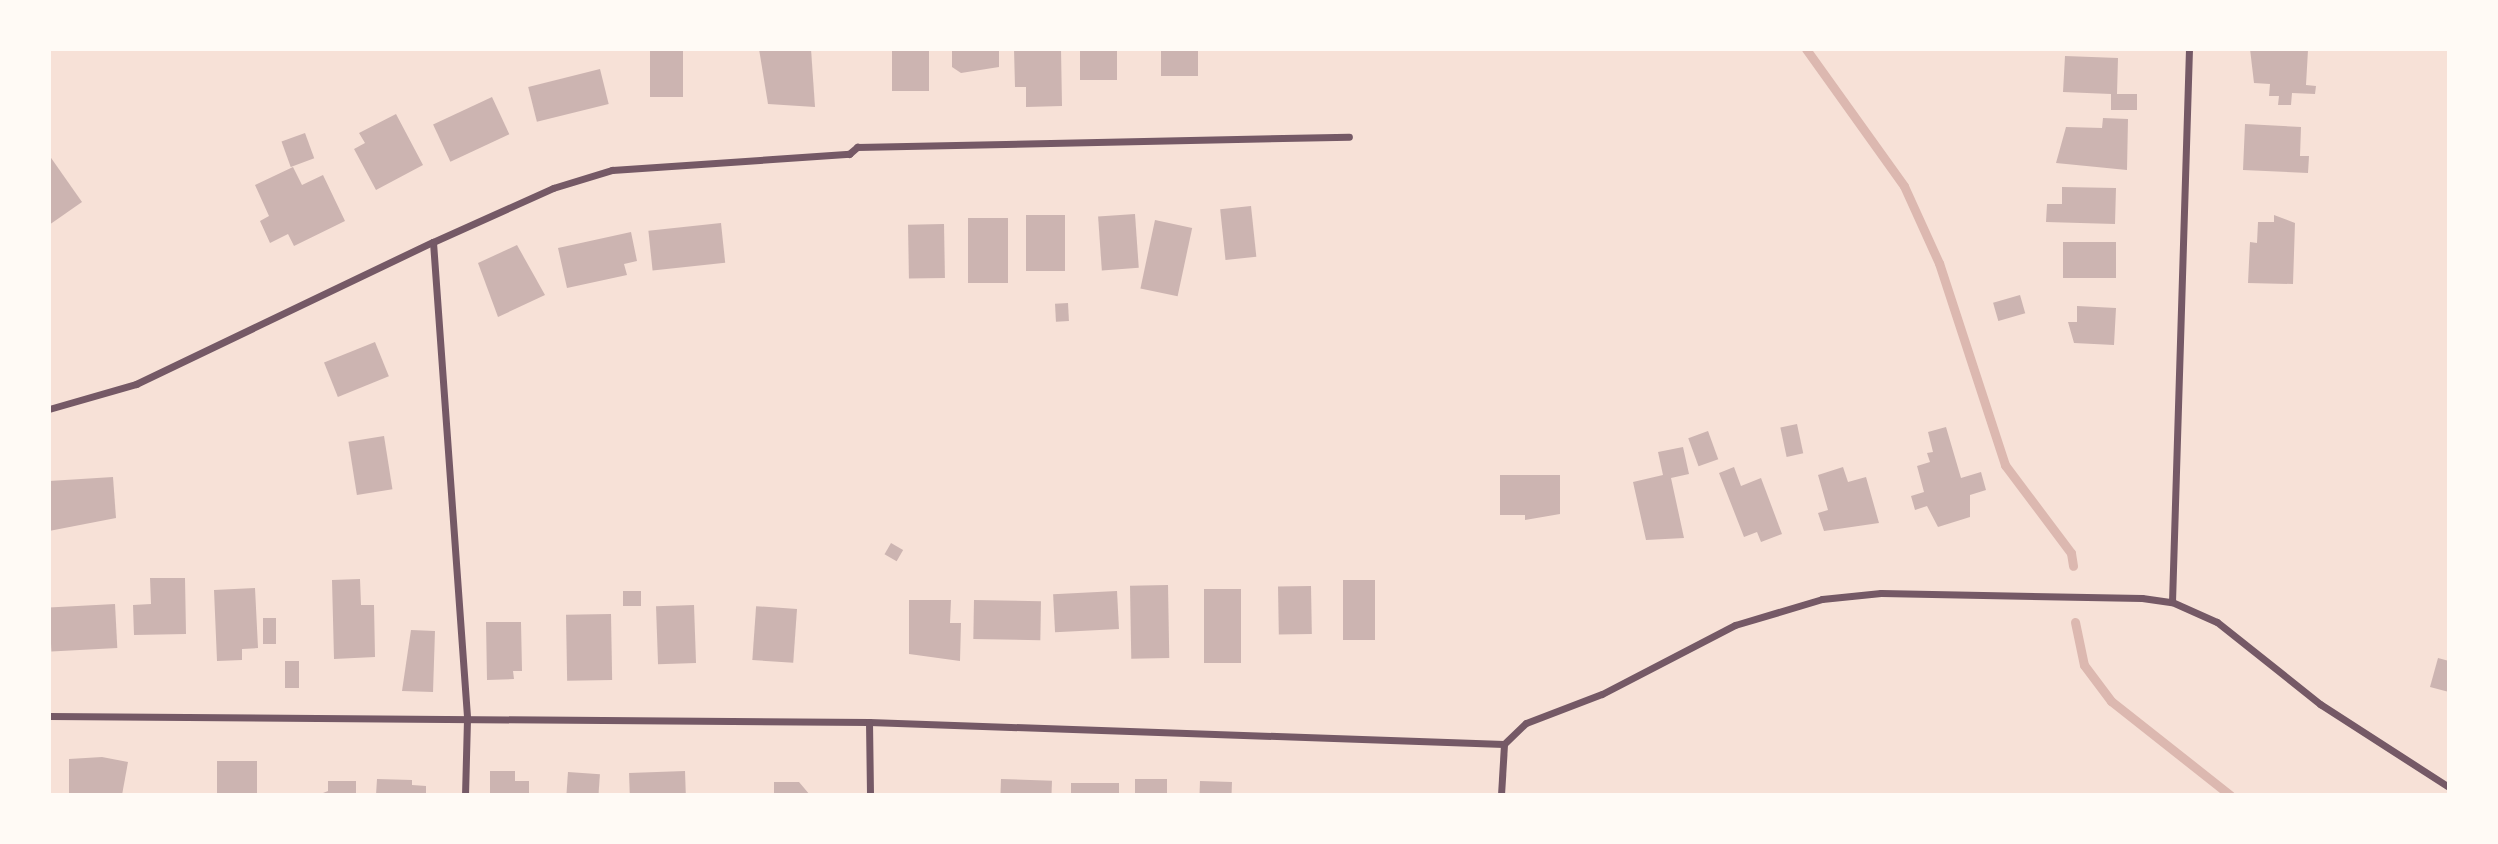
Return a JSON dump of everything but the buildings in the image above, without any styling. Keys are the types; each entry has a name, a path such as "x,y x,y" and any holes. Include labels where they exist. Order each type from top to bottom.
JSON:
{"street":[{"path":"2172,602 2189,49"},
{"path":"49,409 136,384 433,242 553,188 612,170 849,154 856,147 1349,136"},
{"path":"433,242 467,719 465,795"},
{"path":"1501,795 1504,744 1526,723 1602,694 1735,625 1822,599 1881,593 2172,602 2217,622 2308,695 2449,787"},
{"path":"49,716 869,722 1504,744"},
{"path":"869,722 870,795"}],"waterway":[{"path":"1806,49 1904,186 1939,263 2005,465 2071,553 2073,566"},
{"path":"2075,622 2084,665 2111,701 2230,795"}]}
